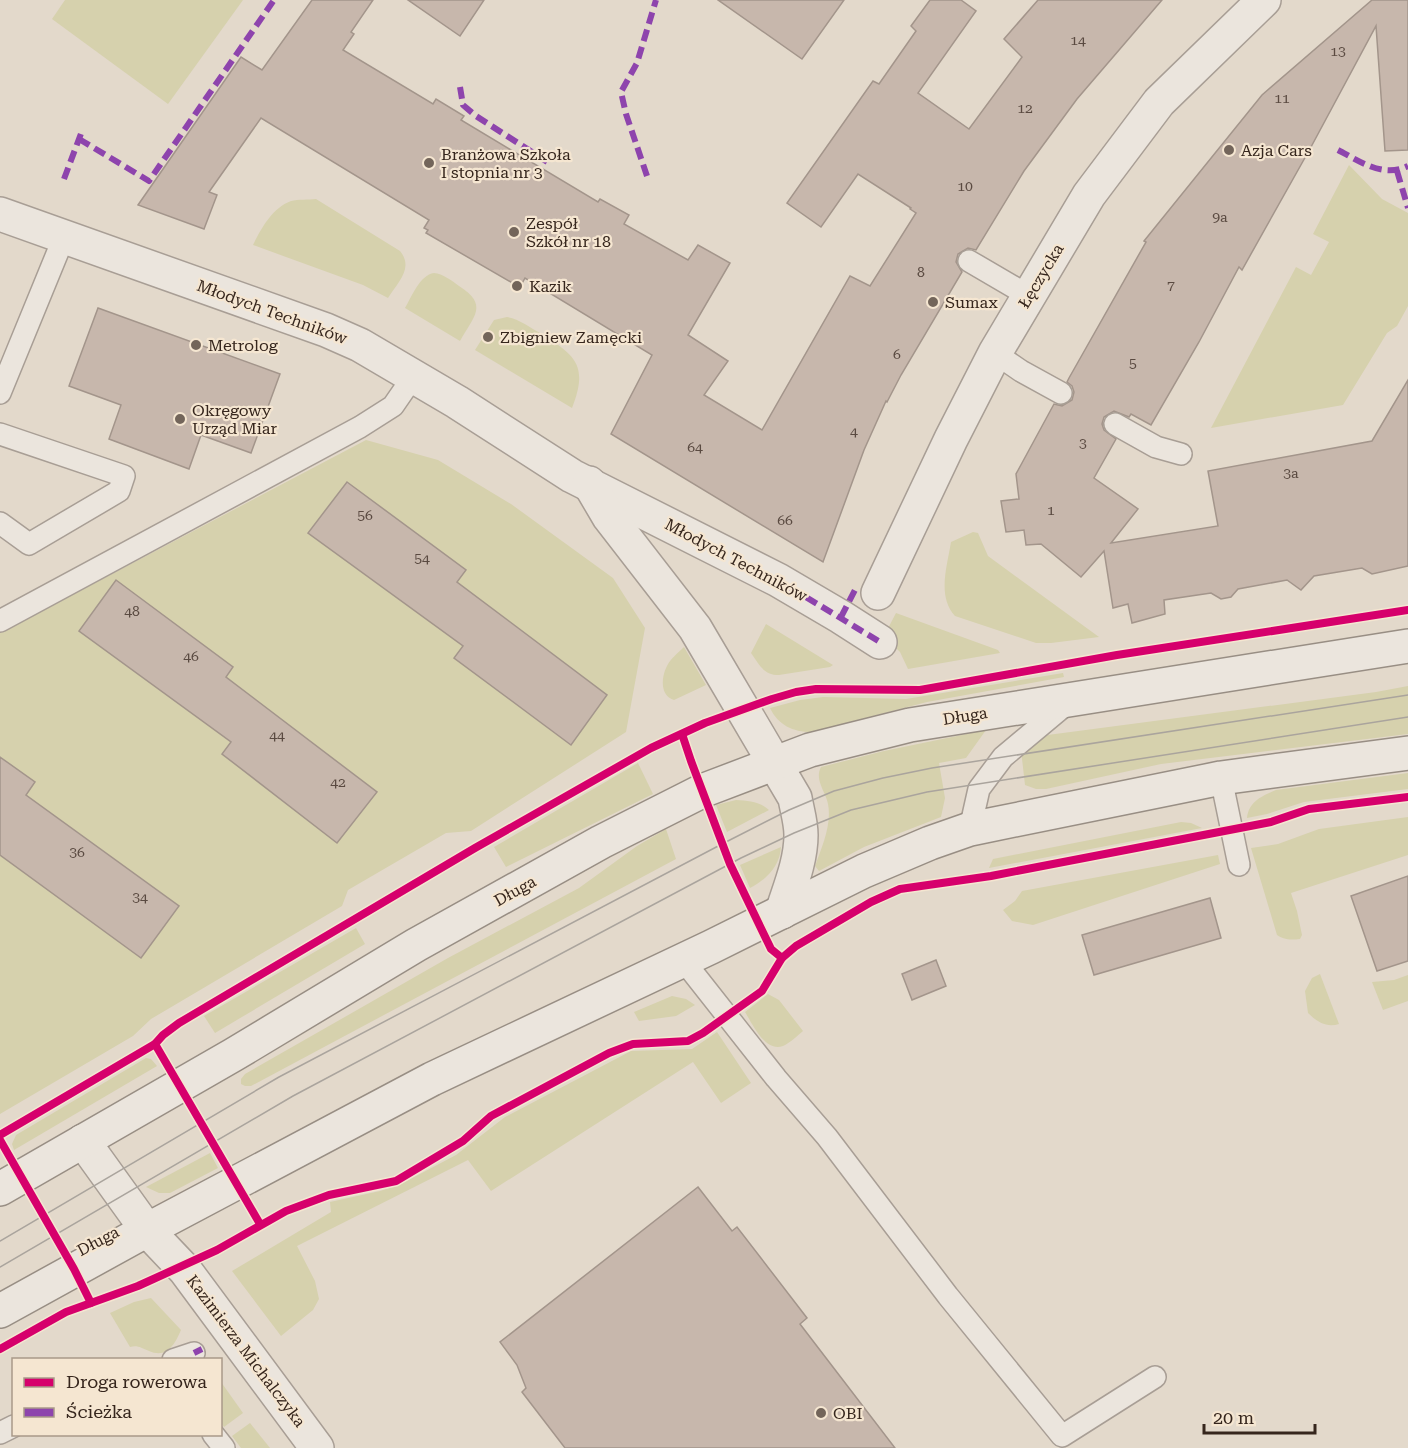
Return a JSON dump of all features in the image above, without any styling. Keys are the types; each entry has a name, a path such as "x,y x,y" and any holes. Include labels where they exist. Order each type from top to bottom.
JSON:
{"street":[{"name":"Łęczycka","path":"878,593 951,439 995,353 1089,195 1159,102 1264,0"},
{"name":"Młodych Techników","path":"0,214 326,330 360,345 457,402 572,476 778,580 880,642"},
{"path":"589,483 609,517 695,628 795,798 800,816 799,855 782,912"},
{"name":"Długa","path":"0,1190 416,945 601,842 696,794 810,750 910,725 1408,646"},
{"name":"Długa","path":"0,1311 147,1230 432,1079 864,871 930,843 970,829 1221,778 1408,753"},
{"name":"Kazimierza Michalczyka","path":"83,1141 147,1230 185,1270 317,1448"}],"lane":[{"path":"0,393 64,237"},
{"path":"969,261 1029,296"},
{"path":"995,353 1021,371 1061,393"},
{"path":"0,621 360,427 393,406 413,377"},
{"path":"1115,424 1156,447 1181,454"},
{"path":"0,434 124,476 119,491 29,544 0,523"},
{"path":"970,829 979,789 1003,757 1073,699"},
{"path":"1221,778 1239,865"},
{"path":"683,960 776,1078 827,1137 948,1296 1062,1436 1155,1377"},
{"path":"176,1358 194,1353"},
{"path":"215,1436 224,1448"}],"shaded area":[{"path":"65,0 243,0 168,104 52,19"},
{"path":"1349,165 1382,199 1408,213 1408,306 1397,326 1387,333 1343,405 1211,428 1296,267 1311,275 1329,242 1313,234"},
{"path":"316,199 400,251 404,257 405,269 388,298 363,285 253,245 273,214 284,204 297,200"},
{"path":"434,273 447,278 474,299 476,311 474,318 460,341 405,308 421,282"},
{"path":"507,317 520,321 552,341 570,355 576,363 579,381 572,408 475,350 494,320"},
{"path":"366,440 438,460 511,504 613,578 645,628 626,732 471,831 446,833 348,890 342,906 151,1019 133,1036 0,1114 0,633"},
{"path":"973,532 978,533 988,556 1099,637 1036,643 955,616 949,608 945,590 951,542"},
{"path":"896,613 998,650 1000,653 908,669 900,652 884,636"},
{"path":"766,624 833,665 779,675 765,671 751,653"},
{"path":"684,647 706,685 674,700 666,695 664,690 664,675 670,661"},
{"path":"1063,673 1064,677 927,702 811,732 798,731 787,726 777,719 770,708 823,697 906,699"},
{"path":"1408,686 1408,734 1161,764 1046,789 1036,789 1025,785 1021,750 1040,736"},
{"path":"986,730 966,758 939,763 945,798 941,817 864,847 819,871 815,866 829,819 827,799 819,777 821,767 884,751"},
{"path":"638,763 653,794 506,867 494,847"},
{"path":"1408,773 1408,789 1304,802 1247,818 1253,803 1276,790"},
{"path":"736,800 758,803 769,810 727,832 716,805"},
{"path":"1408,817 1408,855 1291,893 1302,935 1300,939 1293,940 1277,935 1251,848 1278,844 1319,829"},
{"path":"1181,822 1202,828 989,868 993,859"},
{"path":"666,829 676,859 251,1086 241,1084 241,1079 245,1074 448,958 579,888 637,846"},
{"path":"781,847 778,860 771,872 750,888 740,865"},
{"path":"1218,855 1220,864 1033,925 1012,921 1003,910 1015,901 1022,891"},
{"path":"356,928 365,944 215,1033 204,1016"},
{"path":"1320,974 1339,1024 1322,1023 1308,1013 1305,991 1312,978"},
{"path":"1408,975 1408,1001 1383,1010 1372,982 1394,980"},
{"path":"768,994 779,1000 803,1031 783,1046 776,1047 765,1041 745,1012"},
{"path":"672,996 686,999 695,1005 676,1016 639,1021 634,1012"},
{"path":"717,1032 751,1083 721,1103 693,1062 491,1191 468,1160 297,1246 315,1281 319,1299 313,1310 281,1336 232,1271 331,1212 330,1202 399,1185 456,1155 505,1117 631,1051 692,1049"},
{"path":"146,1058 151,1059 157,1066 14,1150 12,1144 16,1135"},
{"path":"210,1153 218,1168 170,1193 159,1193 146,1187"},
{"path":"151,1298 181,1330 170,1349 161,1353 130,1347 110,1313 134,1302"},
{"path":"222,1383 243,1413 224,1427 222,1424"},
{"path":"250,1423 270,1448 241,1448 232,1436"}],"building":[{"path":"312,0 373,0 351,32 354,34 343,50 433,104 436,99 464,116 461,120 598,202 600,199 629,215 624,224 688,260 698,245 730,263 688,335 728,361 704,395 762,430 850,276 870,286 916,213 858,174 821,227 787,203 873,81 879,84 916,31 911,26 930,0 961,0 976,11 918,93 969,129 1022,57 1004,39 1038,0 1162,0 1077,99 1024,171 976,250 968,248 958,254 956,262 962,272 886,401 864,450 823,562 611,434 652,355 525,278 520,287 426,233 428,230 424,228 429,220 261,118 209,192 217,195 204,229 138,205 241,57 262,70"},
{"path":"408,0 484,0 460,36"},
{"path":"718,0 844,0 802,59"},
{"path":"1372,0 1408,0 1408,150 1385,151 1376,26 1242,270 1239,267 1151,425 1131,414 1129,417 1114,411 1104,417 1102,424 1104,430 1116,439 1094,478 1138,509 1111,543 1218,526 1208,471 1372,441 1408,380 1408,566 1372,574 1362,568 1314,576 1301,590 1287,580 1238,589 1231,597 1221,599 1211,593 1164,600 1165,614 1132,623 1128,604 1113,608 1104,551 1081,577 1041,544 1026,545 1024,530 1006,532 1001,501 1019,499 1016,474 1054,404 1062,406 1072,400 1074,392 1072,386 1067,382 1146,242 1144,241 1262,95"},
{"path":"98,308 280,374 251,453 201,435 189,469 109,439 121,405 69,386"},
{"path":"347,482 466,570 457,582 607,695 571,745 454,658 463,646 308,533"},
{"path":"116,580 233,667 226,677 377,792 337,843 222,754 231,742 79,631"},
{"path":"0,757 35,782 26,795 179,906 141,958 0,855"},
{"path":"1408,876 1408,961 1377,971 1351,896"},
{"path":"1210,898 1221,938 1094,975 1082,935"},
{"path":"936,960 946,986 912,1000 902,974"},
{"path":"698,1187 732,1231 737,1227 807,1318 800,1324 895,1448 565,1448 522,1392 526,1388 517,1365 500,1342"}],"tram line":[{"path":"0,1241 279,1077 722,844 789,810 834,791 932,768 1408,695"},
{"path":"0,1267 293,1096 741,858 851,810 927,792 1408,717"}],"marked path":[{"path":"79,139 149,181 274,0"},
{"path":"647,176 621,92 637,63 656,0"},
{"path":"460,87 463,105 476,116 549,163"},
{"path":"64,179 82,131"},
{"path":"1338,150 1372,167 1390,170 1408,166"},
{"path":"1397,171 1408,208"},
{"path":"841,617 857,586"},
{"path":"791,588 880,642"},
{"path":"194,1353 202,1349"}],"cycle path":[{"path":"0,1135 155,1044 179,1023 475,848 651,748 705,723 796,692 816,689 920,690 1117,655 1408,610"},
{"path":"682,734 730,864 771,949 782,958"},
{"path":"0,1349 66,1312 138,1286 217,1250 286,1211 329,1195 396,1181 463,1141 491,1116 609,1053 633,1044 688,1041 762,991 782,958 796,946 871,902 900,889 991,876 1271,822 1309,809 1408,797"},
{"path":"155,1044 260,1224"},
{"path":"0,1140 91,1303"}],"place":[{"name":"Azja Cars","path":"1229,150"},
{"name":"Branżowa Szkoła I stopnia nr 3","path":"429,163"},
{"name":"Zespół Szkół nr 18","path":"514,232"},
{"name":"Kazik","path":"517,286"},
{"name":"Sumax","path":"933,302"},
{"name":"Zbigniew Zamęcki","path":"488,337"},
{"name":"Metrolog","path":"196,345"},
{"name":"Okręgowy Urząd Miar","path":"180,419"},
{"name":"OBI","path":"821,1413"}]}
